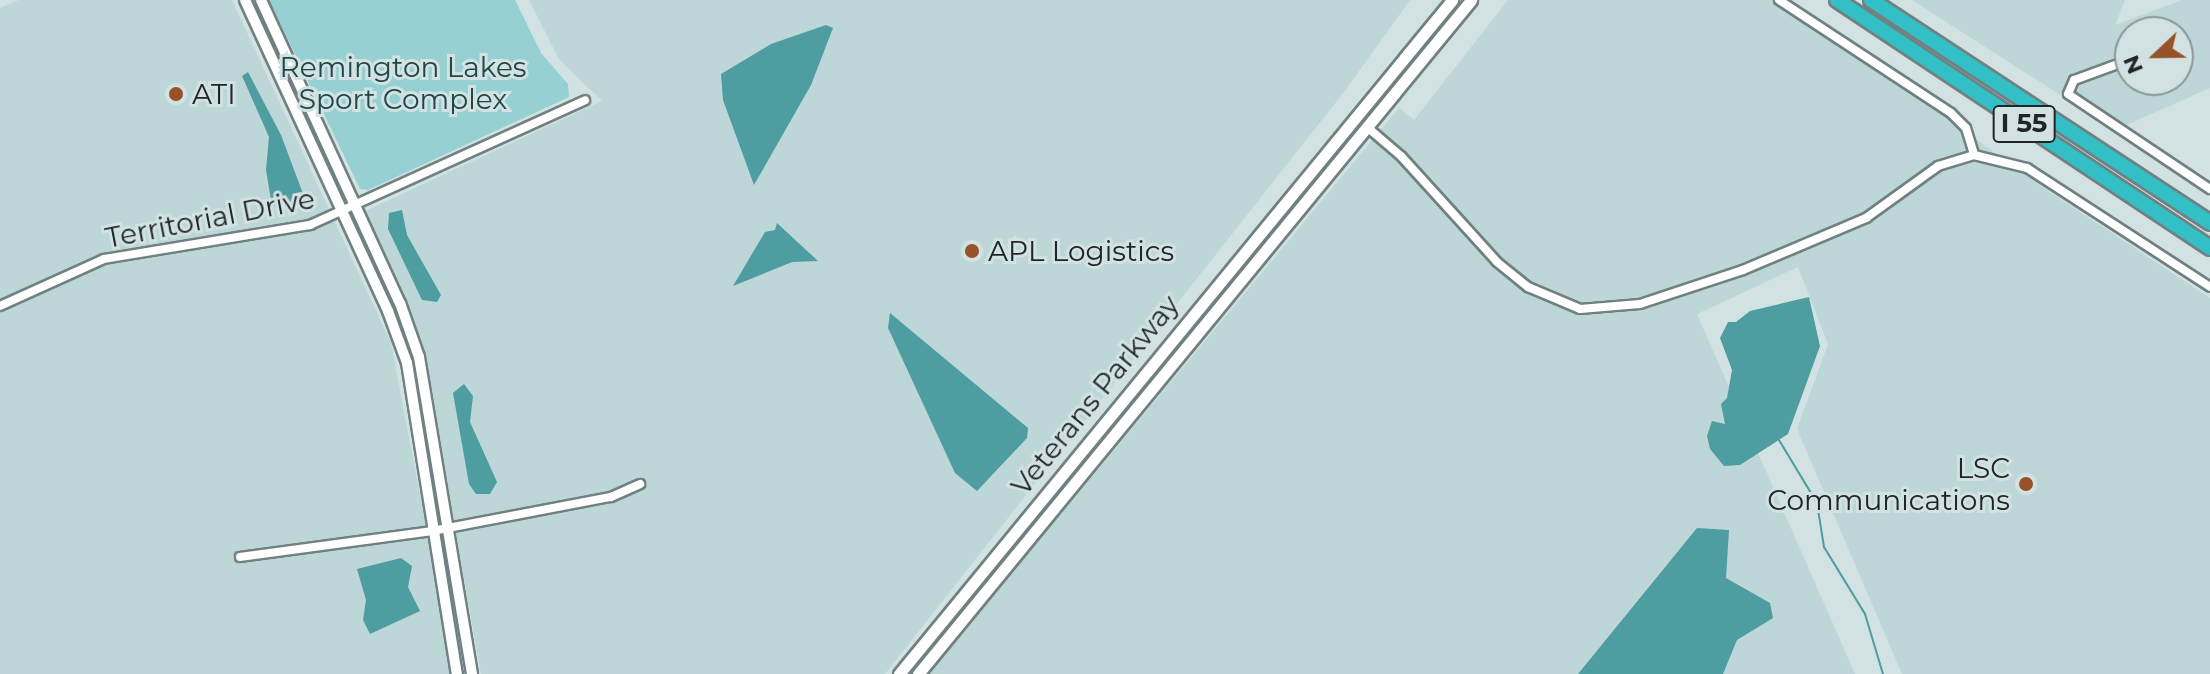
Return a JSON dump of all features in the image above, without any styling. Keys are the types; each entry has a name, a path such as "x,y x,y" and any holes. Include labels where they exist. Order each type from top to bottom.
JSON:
{"highway":[{"name":"I 55","path":"1837,0 2210,248"},
{"name":"I 55","path":"1871,0 2210,223"}],"main road":[{"name":"Veterans Parkway","path":"899,674 1452,0"},
{"name":"Veterans Parkway","path":"918,674 1471,0"}],"street":[{"path":"245,0 407,363 457,674"},
{"path":"261,0 355,206 419,357 472,674"},
{"path":"1779,0 1951,113 1966,128 1974,155"},
{"path":"2114,65 2074,80 2068,94 2210,189"},
{"name":"Territorial Drive","path":"0,306 104,259 289,231 355,206 585,100"},
{"path":"1367,127 1401,156 1497,262 1541,295 1580,309 1640,304 1743,270 1866,218 1938,166 1974,155 2027,168 2210,287"},
{"path":"240,557 432,531 611,497 640,484"}],"shaded area":[{"path":"19,0 232,0 391,343 454,674 0,674 0,8"},
{"path":"529,0 1410,0 1344,92 885,674 481,674 424,354 396,279 363,212 602,101 559,59"},
{"path":"1508,0 1784,0 2042,187 2210,298 2210,674 1902,674 1797,429 1828,344 1798,267 1697,314 1855,674 928,674 1399,108 1414,120"},
{"path":"1912,0 2125,0 2119,16 2114,16 2114,96 2192,96 2115,130"},
{"path":"2182,0 2210,0 2210,88 2194,95 2194,16 2139,16"},
{"path":"826,25 833,28 811,85 754,185 723,100 721,74 771,44"},
{"path":"248,72 281,135 305,199 272,206 266,170 269,137 242,76"},
{"path":"402,210 407,235 441,295 437,302 422,300 388,229 389,213"},
{"path":"777,223 818,261 792,262 733,286 765,232 775,230"},
{"path":"1809,297 1820,346 1788,434 1740,465 1724,466 1710,449 1707,436 1712,421 1725,424 1721,404 1727,398 1732,370 1720,338 1728,322 1736,322 1750,311"},
{"path":"890,313 1028,428 1027,438 977,491 955,473 888,328"},
{"path":"464,384 473,396 470,422 497,482 490,494 476,494 469,484 453,393"},
{"path":"1697,528 1729,530 1726,578 1770,603 1773,618 1737,640 1723,674 1578,674"},
{"path":"401,558 412,566 408,587 420,611 370,634 363,620 366,600 357,569"}],"green space":[{"name":"Remington Lakes Sport Complex","path":"269,0 515,0 541,53 568,84 569,97 368,190 360,189"}],"waterway":[{"path":"1779,440 1817,503 1824,547 1865,614 1883,674"}],"place":[{"name":"ATI","path":"176,94"},
{"name":"APL Logistics","path":"972,251"},
{"name":"LSC Communications","path":"2026,484"}]}
